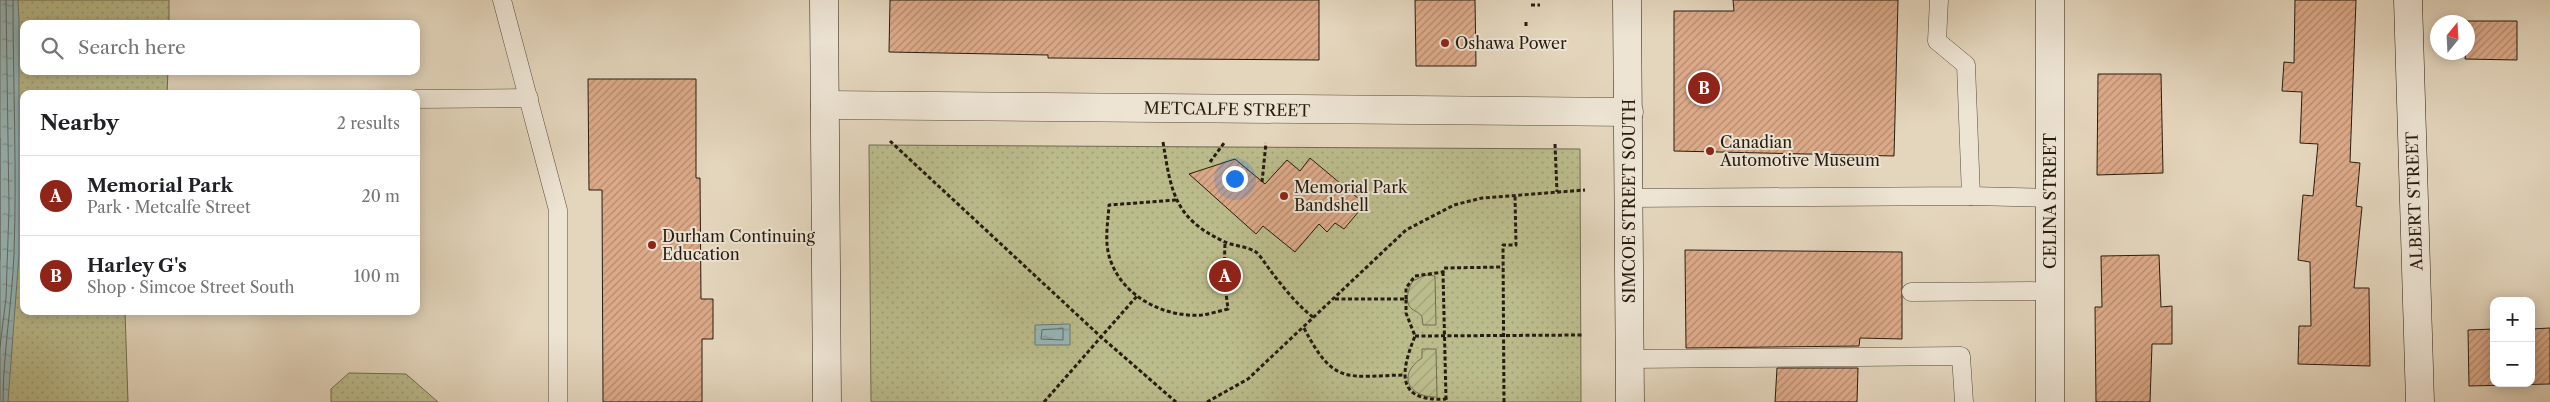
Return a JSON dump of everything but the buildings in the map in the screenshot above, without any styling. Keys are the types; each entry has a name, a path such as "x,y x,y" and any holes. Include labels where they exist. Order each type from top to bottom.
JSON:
{"street":[{"path":"824,0 828,402"},
{"name":"SIMCOE STREET SOUTH","path":"1627,0 1630,402"},
{"name":"CELINA STREET","path":"2050,0 2050,402"},
{"name":"ALBERT STREET","path":"2408,0 2420,402"},
{"name":"METCALFE STREET","path":"825,105 1629,112"}],"lane":[{"path":"502,0 558,210 558,402"},
{"path":"1939,0 1937,41 1966,64 1971,196"},
{"path":"420,99 529,98"},
{"path":"1629,198 1971,196 2050,198"},
{"path":"1911,292 2050,292"},
{"path":"1630,359 1961,356 1964,402"}],"path":[{"path":"1531,5 1540,5"},
{"path":"890,141 1100,336 1176,402"},
{"path":"1163,142 1169,179 1176,200 1186,216 1200,230 1225,242 1256,252 1287,292 1314,318"},
{"path":"1210,162 1224,142"},
{"path":"1262,182 1266,143"},
{"path":"1555,144 1557,192"},
{"path":"1207,402 1248,379 1406,230 1454,205 1482,198 1585,190"},
{"path":"1504,402 1503,245 1516,245 1515,195"},
{"path":"1176,200 1109,205 1106,240 1110,260 1119,277 1137,296 1157,308 1178,314 1203,315 1228,309 1224,277 1225,242"},
{"path":"1443,272 1416,276 1406,288 1406,313 1415,336 1405,362 1405,375 1410,389 1416,396 1427,400 1446,401 1444,268 1503,267"},
{"path":"1044,402 1137,296"},
{"path":"1334,299 1406,299"},
{"path":"1304,328 1323,361 1332,370 1354,376 1405,375"},
{"path":"1415,336 1584,335"}],"green space":[{"path":"0,0 169,0 169,20 20,20 20,75 168,75 167,90 20,90 20,315 125,315 128,402 0,402"},
{"path":"869,145 1580,149 1581,402 871,402"},
{"path":"1425,275 1435,276 1436,325 1423,325 1421,315 1412,309 1407,299 1408,291 1413,281"},
{"path":"1422,349 1436,349 1437,397 1419,394 1409,384 1409,371 1422,358"},
{"path":"349,373 406,374 438,402 331,402 331,389"}],"water":[{"path":"0,0 18,0 19,20 19,255 8,402 0,402"},
{"path":"1070,324 1070,345 1035,345 1035,325"}],"place":[{"name":"Oshawa Power","path":"1445,43"},
{"name":"Harley G's","path":"1704,88"},
{"name":"Canadian Automotive Museum","path":"1710,151"},
{"name":"Memorial Park Bandshell","path":"1284,196"},
{"name":"Durham Continuing Education","path":"652,245"},
{"name":"Memorial Park","path":"1225,276"}]}
